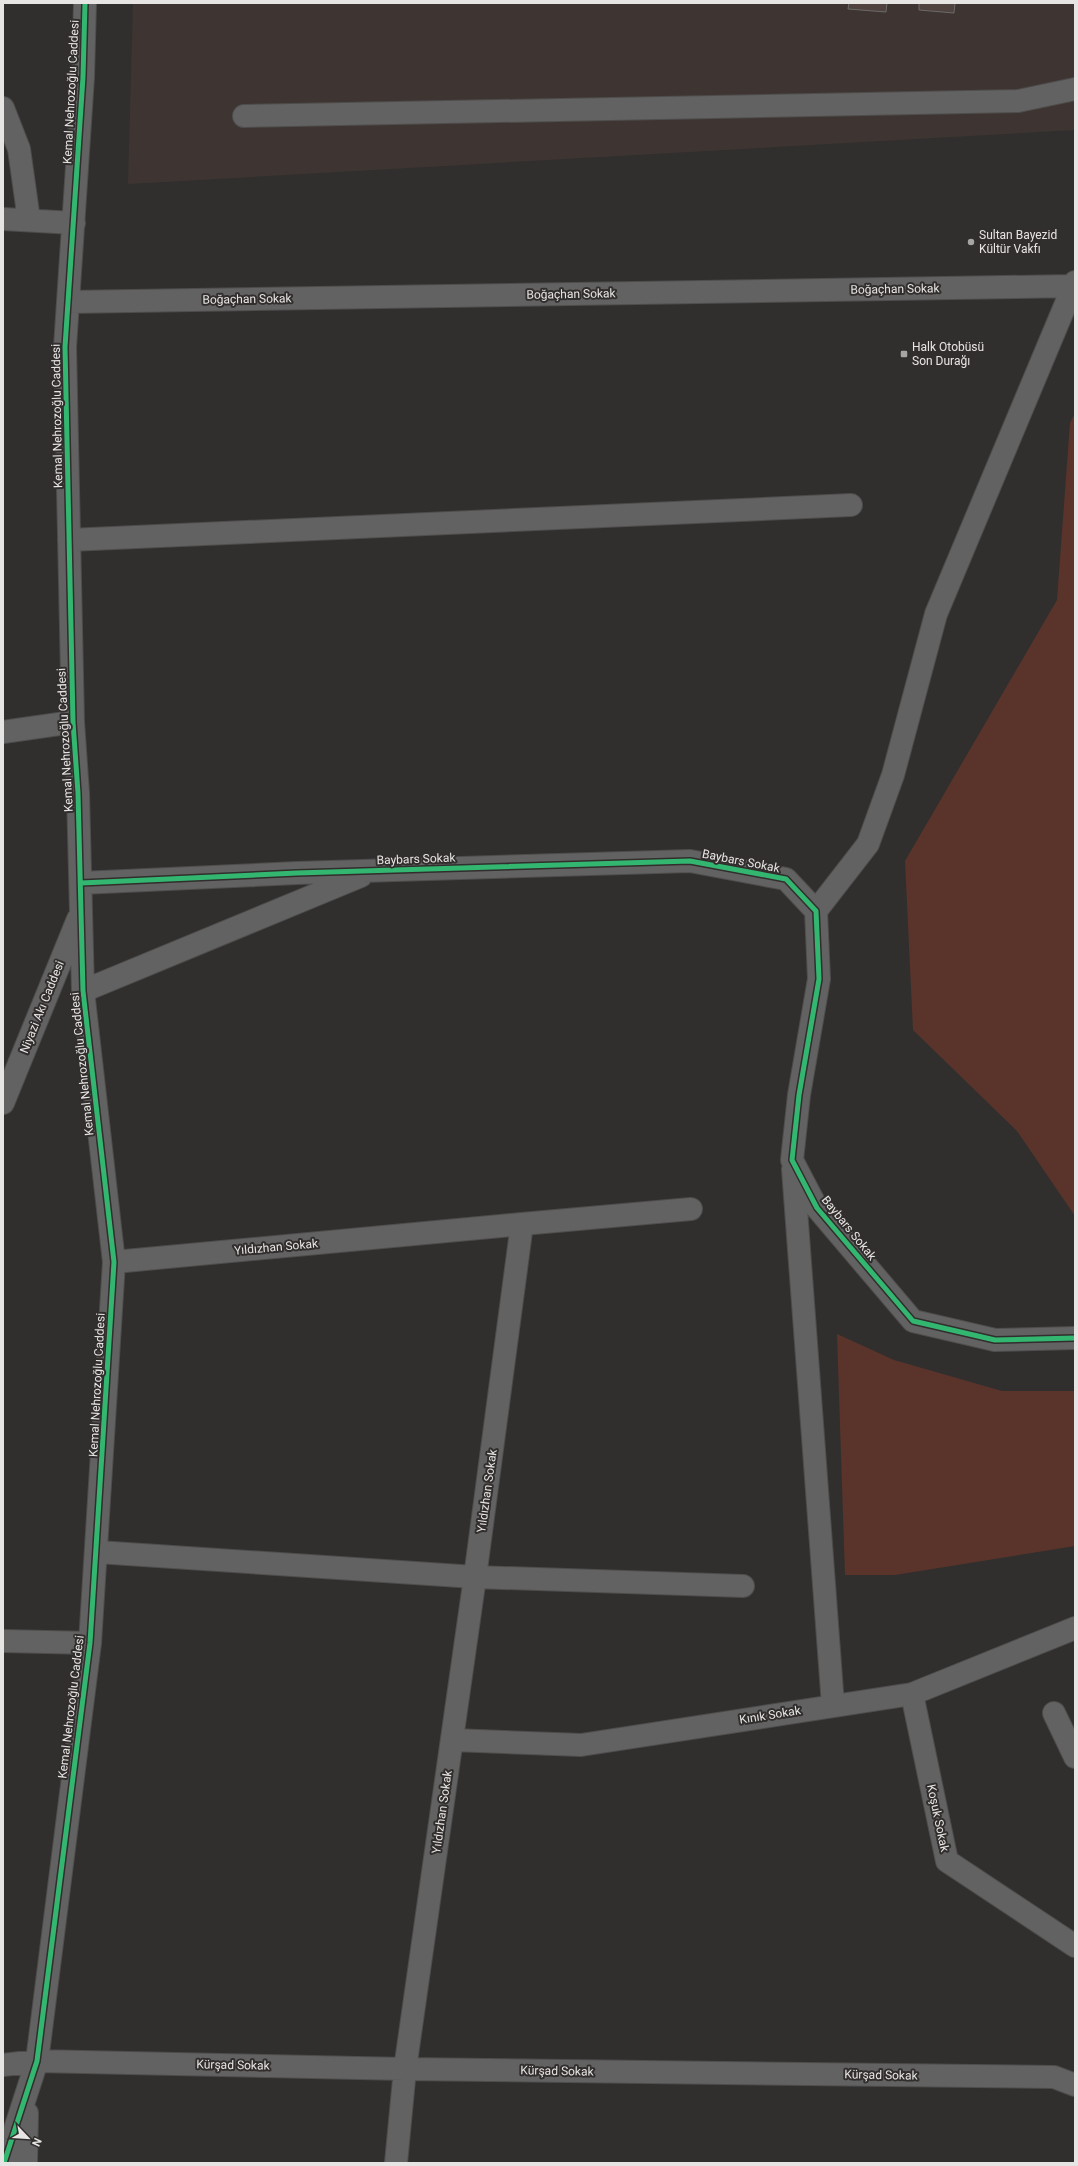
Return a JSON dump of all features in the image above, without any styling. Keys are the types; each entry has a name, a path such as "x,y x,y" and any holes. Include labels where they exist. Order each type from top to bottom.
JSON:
{"street":[{"name":"Kemal Nehrozoğlu Caddesi","path":"28,2094 37,2061 90,1644 97,1552 114,1262 83,991 78,793 73,722 65,347 83,77 85,3"},
{"path":"244,116 1018,101 1075,89"},
{"path":"3,108 19,149 29,220"},
{"path":"3,219 74,222"},
{"path":"834,1706 792,1160 799,1095 819,979 816,911 868,844 894,775 936,614 1074,284"},
{"name":"Boğaçhan Sokak","path":"68,302 1074,284"},
{"path":"69,540 851,505"},
{"path":"3,732 73,722"},
{"name":"Baybars Sokak","path":"81,884 374,870 690,861 786,879 816,911"},
{"path":"83,991 374,870"},
{"name":"Niyazi Akı Caddesi","path":"3,1103 82,910"},
{"name":"Baybars Sokak","path":"792,1160 817,1208 913,1320 995,1340 1075,1338"},
{"path":"522,1224 691,1209"},
{"name":"Yıldızhan Sokak","path":"114,1262 522,1224 453,1740 405,2069 396,2163"},
{"path":"97,1552 475,1577 743,1586"},
{"name":"Kınık Sokak","path":"453,1740 582,1745 912,1694 1075,1628"},
{"path":"3,1641 90,1644"},
{"name":"Koşuk Sokak","path":"912,1694 947,1861 1075,1946"},
{"path":"1054,1713 1075,1757"},
{"name":"Kürşad Sokak","path":"3,2065 37,2061 405,2069 1054,2077 1075,2085"},
{"path":"4,2163 28,2094"},
{"path":"26,2163 28,2094"}],"shaded area":[{"path":"133,3 1075,3 1075,130 128,184"},
{"path":"1075,413 1075,1216 1017,1131 913,1030 905,861 1057,600 1070,423"},
{"path":"837,1334 894,1360 1002,1391 1075,1391 1075,1546 895,1575 845,1575"}],"building":[{"path":"849,3 887,3 886,12 848,9"},
{"path":"919,3 955,3 954,13 919,10"}],"cycle path":[{"path":"4,2163 37,2061 90,1643 114,1262 83,991 78,793 73,722 65,347 83,77 85,3"},
{"path":"81,883 297,873 690,861 786,879 816,911 819,979 799,1095 792,1160 817,1208 913,1321 995,1340 1075,1338"}],"place":[{"name":"Sultan Bayezid Kültür Vakfı","path":"971,242"},
{"name":"Halk Otobüsü Son Durağı","path":"904,354"}]}
